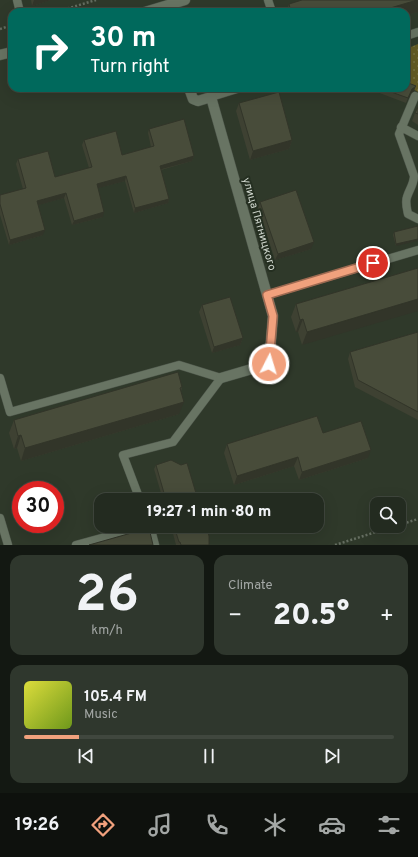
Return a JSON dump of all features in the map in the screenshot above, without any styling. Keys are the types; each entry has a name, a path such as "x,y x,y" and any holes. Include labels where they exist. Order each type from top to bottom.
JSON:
{"street":[{"path":"167,8 185,0"},
{"path":"190,92 193,99 198,101 211,97"},
{"name":"улица Пятницкого","path":"211,97 273,316 269,364 221,378"}],"lane":[{"path":"211,97 227,92"},
{"path":"415,96 401,127 400,136 414,176 406,199 407,210 408,214 418,219"},
{"path":"401,127 418,136"},
{"path":"267,295 418,250"},
{"path":"0,378 10,412 179,365 221,378 173,442 123,455 137,493"},
{"path":"0,518 8,545"},
{"path":"76,545 120,533"},
{"path":"152,533 155,545"}],"path":[{"path":"69,8 96,0"},
{"path":"406,523 418,519"},
{"path":"335,545 373,533"}],"shaded area":[{"path":"418,44 418,92 410,87 410,47"}],"building":[{"path":"302,0 417,0 390,8 290,8 289,4"},
{"path":"410,84 416,86 412,89 408,98 391,92 410,92"},
{"path":"279,92 292,140 253,151 239,103"},
{"path":"418,107 418,114 415,113"},
{"path":"184,119 194,156 160,166 169,199 135,208 126,176 97,184 104,212 74,221 66,193 37,201 45,230 10,240 0,204 0,195 26,188 18,159 48,151 55,177 92,167 84,140 116,131 122,155 154,146 149,129"},
{"path":"296,190 314,242 278,254 260,202"},
{"path":"418,226 418,239 396,244 394,232"},
{"path":"418,268 418,299 307,332 303,319 300,320 296,304"},
{"path":"230,297 243,338 214,347 202,305"},
{"path":"418,332 418,412 358,380 350,352"},
{"path":"178,372 184,402 25,448 21,435 18,436 14,420"},
{"path":"317,416 323,433 361,421 371,450 302,472 298,457 237,476 227,444"},
{"path":"171,460 181,465 187,463 196,493 164,493 156,465"},
{"path":"131,533 150,533 153,545 89,545"},
{"path":"176,533 208,533 209,536 209,545 181,545"}],"route":[{"path":"269,364 273,316 267,295 373,263"}]}
